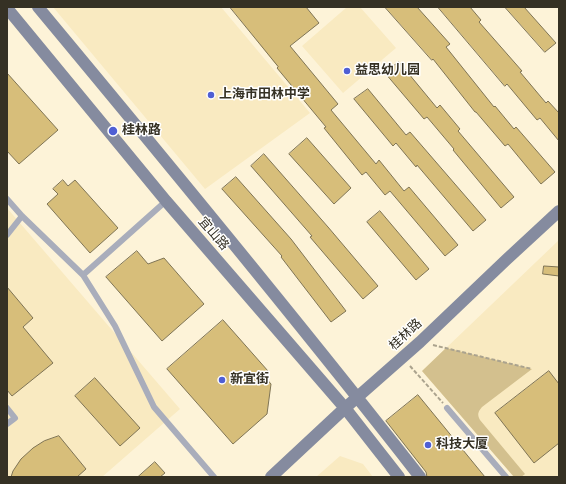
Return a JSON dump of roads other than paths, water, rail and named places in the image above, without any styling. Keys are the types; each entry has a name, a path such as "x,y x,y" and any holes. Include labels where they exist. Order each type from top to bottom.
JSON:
{"main road":[{"name":"宜山路","path":"38,7 211,216 420,477"},
{"name":"宜山路","path":"7,8 166,201 345,408 399,477"},
{"name":"桂林路","path":"271,477 357,397 420,342 559,211"}],"lane":[{"path":"7,199 22,216 83,275 115,326 154,407 214,477"},
{"path":"83,275 166,201"},
{"path":"7,234 22,216"},
{"path":"7,408 15,418 7,424"},
{"path":"448,408 506,477"}],"place":[{"name":"益思幼儿园","path":"347,71"},
{"name":"上海市田林中学","path":"211,95"},
{"name":"桂林路","path":"113,131"},
{"name":"新宜街","path":"222,380"},
{"name":"科技大厦","path":"428,445"}]}
